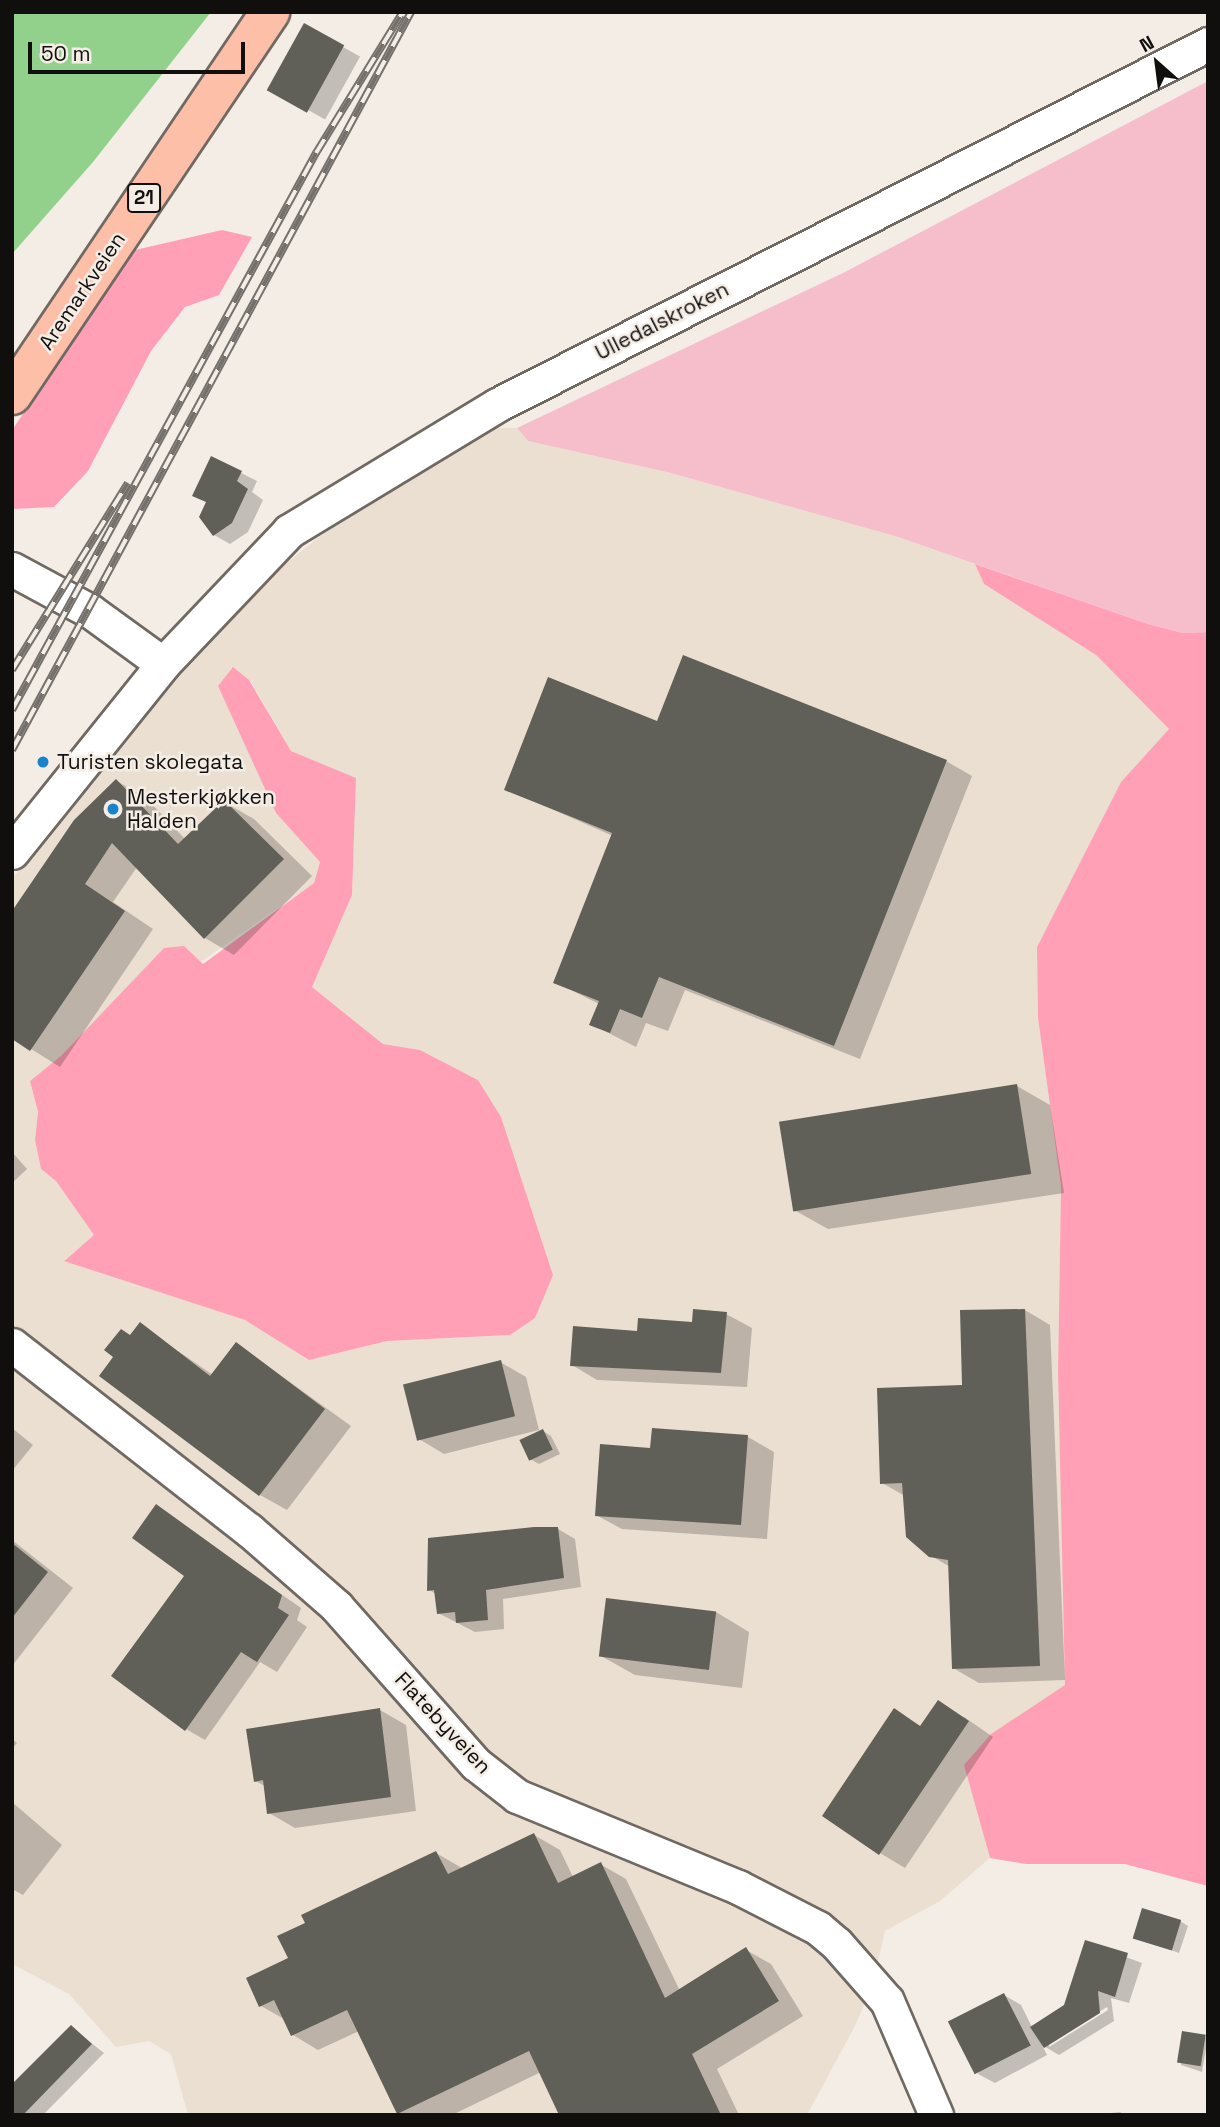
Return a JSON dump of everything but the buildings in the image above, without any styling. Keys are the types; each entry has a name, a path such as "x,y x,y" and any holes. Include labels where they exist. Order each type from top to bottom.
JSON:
{"main road":[{"name":"Aremarkveien","path":"12,395 270,12"}],"street":[{"name":"Ulledalskroken","path":"12,852 163,664 289,531 530,388 1208,44"},
{"path":"12,569 90,611 163,664"},
{"name":"Flatebyveien","path":"12,1345 249,1530 336,1606 476,1764 517,1796 738,1887 818,1928 836,1942 887,2001 903,2029 936,2115"}],"shaded area":[{"path":"12,12 211,12 93,162 12,254"},
{"path":"1208,81 1208,632 1183,633 1148,624 898,537 671,473 528,441 517,428 843,273"},
{"path":"222,230 252,237 219,295 185,307 151,351 88,471 54,507 12,509 12,430 135,250"},
{"path":"488,428 517,428 528,441 671,473 898,537 975,564 984,584 1096,655 1169,729 1121,782 1037,947 1038,1018 1061,1186 1058,1372 1066,1685 991,1734 964,1765 990,1858 940,1901 885,1931 873,1983 855,2026 807,2115 188,2115 171,2054 149,2041 116,2047 69,1994 12,1964 12,879 193,654 255,588 348,514","holes":["250,680 291,751 356,778 352,895 312,987 383,1044 420,1050 478,1080 501,1118 553,1275 510,1335 387,1341 309,1360 245,1320 64,1260 95,1235 56,1181 41,1169 35,1140 38,1112 30,1081 314,883 320,862 276,813"]},
{"path":"975,564 1148,624 1183,633 1208,632 1208,1886 1125,1864 1026,1864 990,1858 964,1765 991,1734 1065,1685 1058,1372 1061,1186 1038,1018 1037,947 1121,782 1169,729 1096,655 984,584"},
{"path":"233,667 249,680 291,751 356,778 352,895 312,987 383,1044 420,1050 478,1080 501,1117 553,1275 535,1318 510,1335 387,1341 309,1360 245,1320 64,1261 94,1235 56,1181 41,1169 35,1140 38,1112 30,1081 61,1056 164,948 184,946 203,964 314,883 320,862 276,813 218,686"}],"railway":[{"path":"12,750 411,12"},
{"path":"12,710 316,153 401,15"},
{"path":"12,670 128,483"}],"place":[{"name":"Turisten skolegata","path":"43,762"},
{"name":"Mesterkjøkken Halden","path":"113,809"}]}
